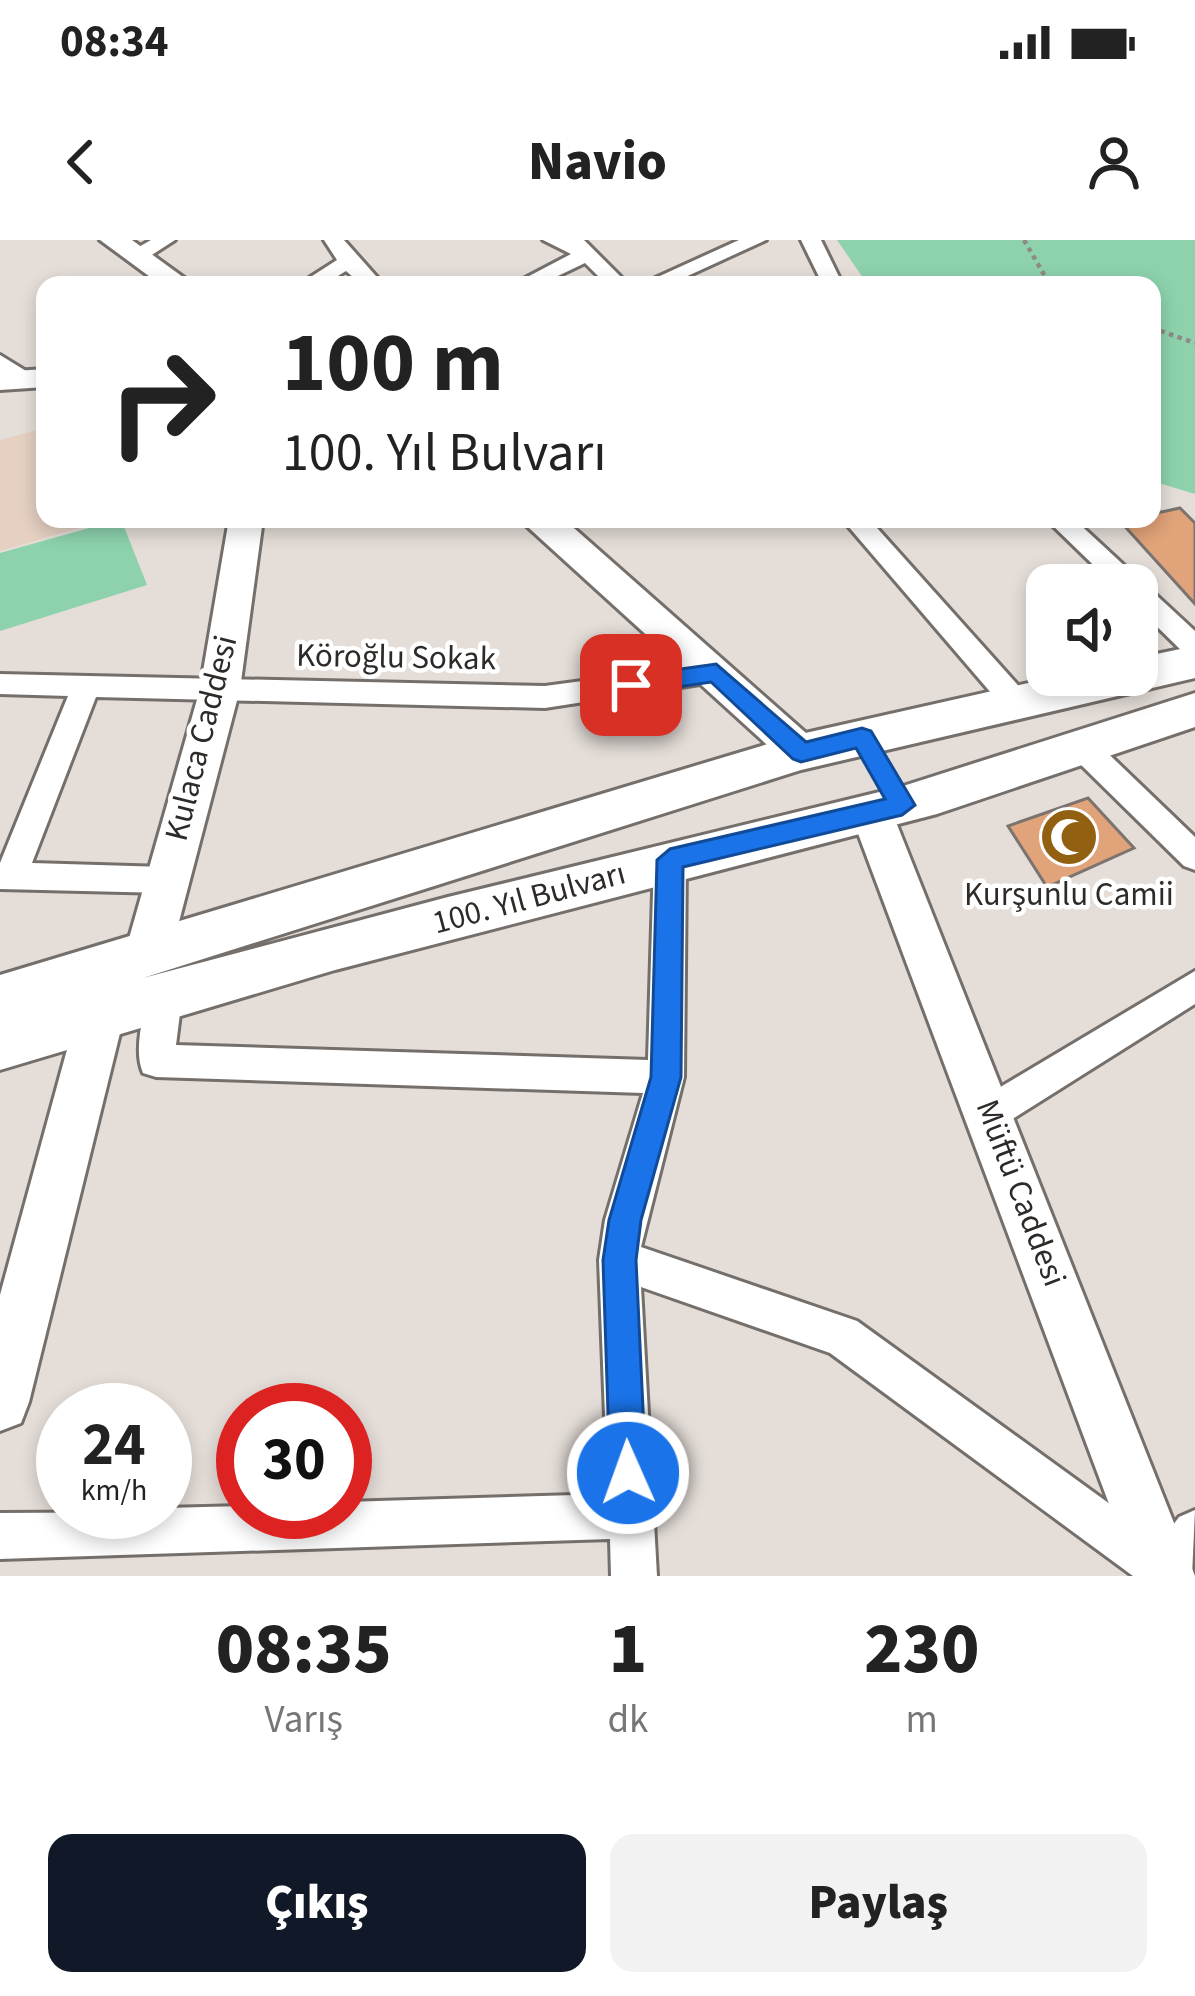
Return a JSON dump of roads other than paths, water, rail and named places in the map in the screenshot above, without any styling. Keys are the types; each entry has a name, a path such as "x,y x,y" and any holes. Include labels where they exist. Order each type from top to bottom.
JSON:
{"main road":[{"path":"125,248 167,276"},
{"name":"Kulaca Caddesi","path":"156,977 165,880 220,689 245,528"},
{"path":"550,528 716,673 788,756 812,830"},
{"name":"100. Yıl Bulvarı","path":"1158,670 1195,662"},
{"name":"100. Yıl Bulvarı","path":"0,1045 101,1012 156,977 788,756 1034,696"},
{"name":"100. Yıl Bulvarı","path":"0,999 156,977 812,830 1195,710"},
{"path":"862,737 886,809"},
{"name":"Müftü Caddesi","path":"886,809 990,1114 1173,1564"},
{"path":"0,1402 101,1012"}],"street":[{"path":"125,248 165,240"},
{"path":"334,240 364,276"},
{"path":"553,240 588,245 612,276"},
{"path":"671,276 756,240"},
{"path":"811,240 829,276"},
{"path":"537,276 588,245"},
{"path":"324,276 349,262"},
{"path":"863,528 1014,700"},
{"path":"1069,528 1107,564"},
{"path":"1158,611 1195,647"},
{"name":"Köroğlu Sokak","path":"0,684 545,697 716,673"},
{"path":"86,686 6,877 165,880"},
{"path":"1082,747 1195,857"},
{"path":"634,1576 620,1260 625,1220 666,1077 670,860"},
{"path":"156,977 156,1061 666,1077"},
{"path":"990,1114 1195,986"},
{"path":"620,1260 842,1336 1173,1564"},
{"path":"0,1536 630,1516"}],"place":[{"name":"Kurşunlu Camii","path":"1069,837"}]}
